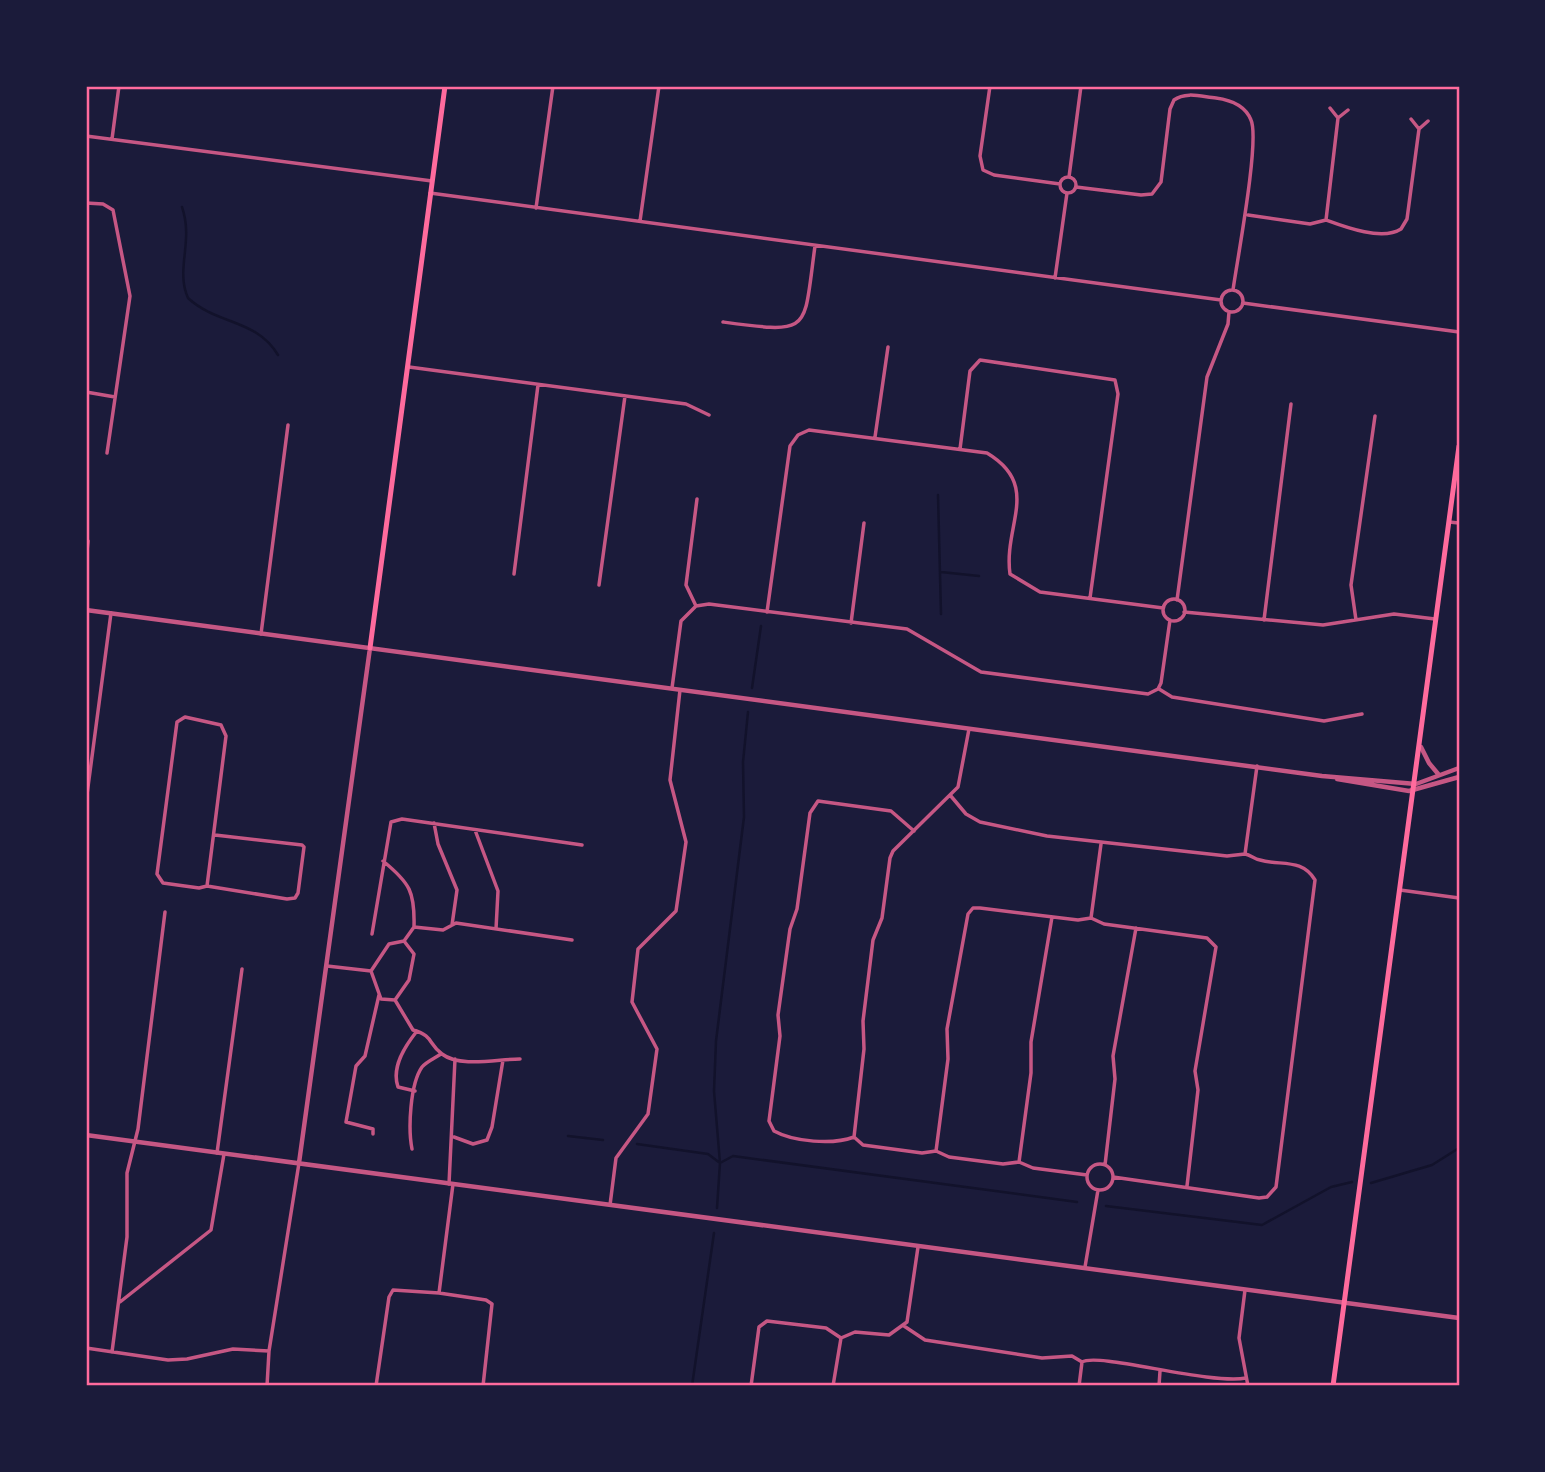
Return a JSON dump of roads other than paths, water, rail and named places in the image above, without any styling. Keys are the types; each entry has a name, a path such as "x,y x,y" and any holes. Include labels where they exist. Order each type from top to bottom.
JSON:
{"main road":[{"path":"370,648 445,86"},
{"path":"1333,1386 1421,747 1459,446"}],"street":[{"path":"112,139 119,86"},
{"path":"536,208 553,86"},
{"path":"640,221 659,86"},
{"path":"990,86 980,156 983,170 994,175 1060,184 1067,193 1055,278"},
{"path":"1060,184 1069,177 1082,86"},
{"path":"1067,193 1076,187 1152,194 1161,182 1170,109 1174,100 1182,95 1220,99 1240,106 1253,125 1246,196 1248,215 1241,229 1233,290"},
{"path":"1326,220 1338,118 1331,108"},
{"path":"1338,118 1348,110"},
{"path":"1411,119 1419,129"},
{"path":"1248,215 1310,224 1326,220 1344,228 1377,232 1392,233 1401,229 1407,219 1419,129 1428,121"},
{"path":"86,136 432,181"},
{"path":"1069,177 1074,180 1076,187"},
{"path":"430,193 1221,300"},
{"path":"86,203 103,204 113,210 129,287 107,453"},
{"path":"723,322 776,329 796,324 805,314 815,246"},
{"path":"1233,290 1224,293 1221,300 1224,309 1229,312 1238,310 1243,303"},
{"path":"1233,290 1241,296 1243,303"},
{"path":"1243,303 1459,332"},
{"path":"1184,612 1177,600 1207,377 1228,324 1229,312"},
{"path":"875,436 888,347"},
{"path":"960,449 970,371 980,360 1115,380 1118,394 1090,598"},
{"path":"407,366 686,404 709,415"},
{"path":"514,574 538,385"},
{"path":"86,392 115,397"},
{"path":"599,585 625,396"},
{"path":"1264,620 1291,404"},
{"path":"1356,620 1351,585 1375,416"},
{"path":"261,634 288,425"},
{"path":"767,612 790,446 798,435 809,430 875,436 987,453 1006,464 1016,483 1010,574 1040,592 1163,608"},
{"path":"696,606 686,585 697,499"},
{"path":"1449,522 1459,523"},
{"path":"851,623 864,523"},
{"path":"86,561 88,541"},
{"path":"1177,600 1167,601 1163,608 1165,617 1178,620 1184,612"},
{"path":"672,688 681,621 696,606 907,629 981,672 1140,694 1158,689"},
{"path":"86,610 1415,788 1459,777"},
{"path":"1184,612 1323,625 1394,614 1437,620"},
{"path":"86,802 111,613"},
{"path":"1158,689 1170,620"},
{"path":"267,1386 269,1351 299,1163 370,648"},
{"path":"1158,689 1172,697 1324,721 1362,714"},
{"path":"610,1205 616,1157 648,1114 657,1049 632,1002 638,948 676,911 686,842 670,780 680,690"},
{"path":"207,886 226,729 206,720 181,718 177,722 158,874 163,883 199,888 207,886 287,899 295,898 298,894 304,847 302,845 215,835"},
{"path":"854,1137 864,1049 863,1021 873,940 881,918 890,858 893,850 962,780 969,727"},
{"path":"1421,747 1429,764 1440,776"},
{"path":"1245,853 1257,766"},
{"path":"1415,788 1459,768"},
{"path":"950,795 966,814 980,822 1101,843 1144,844 1227,856 1245,853 1257,860 1298,865 1310,870 1315,880 1278,1177 1272,1193 1259,1198 1113,1177 1105,1165 1115,1079 1116,1037 1127,991 1136,928"},
{"path":"854,1137 836,1142 786,1135 774,1131 769,1121 780,1036 778,1015 790,929 797,909 810,813 818,801 891,811 914,831"},
{"path":"372,934 383,882 383,861 391,822 402,819 582,845"},
{"path":"434,823 438,844 457,890 452,925"},
{"path":"474,829 498,891 496,929"},
{"path":"1091,918 1101,843"},
{"path":"371,971 389,944 404,941 414,927 414,902 406,879 383,861"},
{"path":"1400,890 1459,898"},
{"path":"936,1151 948,1059 947,1029 968,914 973,908 980,908 1078,920 1091,918 1104,924 1207,938 1216,947 1211,993 1202,1020 1195,1071 1198,1090 1187,1186"},
{"path":"112,1352 127,1237 127,1172 134,1142 165,912"},
{"path":"1019,1162 1031,1073 1031,1042 1052,917"},
{"path":"414,927 443,930 452,925 572,940"},
{"path":"395,1000 409,980 414,954 404,941"},
{"path":"327,966 371,971"},
{"path":"217,1153 242,970"},
{"path":"371,971 381,999 395,1000"},
{"path":"373,1134 373,1129 346,1122 356,1066 365,1056 380,995"},
{"path":"395,1000 413,1030 428,1034 441,1054 454,1059 520,1059"},
{"path":"415,1091 398,1087 395,1077 405,1046 418,1031"},
{"path":"412,1149 408,1128 422,1067 441,1054"},
{"path":"439,1293 451,1184 454,1059"},
{"path":"454,1137 473,1144 487,1140 492,1127 503,1059"},
{"path":"86,1135 918,1247 1085,1266 1459,1318"},
{"path":"854,1137 863,1145 922,1153 936,1151 963,1159 1003,1164 1019,1162 1033,1168 1087,1175"},
{"path":"120,1302 211,1230 225,1153"},
{"path":"1105,1165 1093,1166 1087,1175 1089,1185 1098,1190 1107,1188 1113,1177"},
{"path":"1085,1266 1098,1190"},
{"path":"841,1338 855,1332 889,1335 904,1326 909,1318 918,1247"},
{"path":"376,1386 389,1297 393,1290 439,1293 486,1300 492,1304 483,1386"},
{"path":"1245,1290 1239,1338 1248,1386"},
{"path":"751,1386 759,1327 767,1321 826,1328 841,1338"},
{"path":"904,1326 925,1340 1042,1358 1072,1356 1082,1362"},
{"path":"833,1386 841,1338"},
{"path":"86,1348 168,1360 187,1359 233,1349 269,1351"},
{"path":"1082,1362 1087,1359 1106,1359 1222,1381 1246,1378"},
{"path":"1079,1386 1082,1362"},
{"path":"1158,1386 1160,1371"}],"waterway":[{"path":"182,207 186,232 183,276 188,298 199,307 248,328 269,343 278,355"},
{"path":"938,495 941,614"},
{"path":"941,572 979,576"},
{"path":"752,688 761,626"},
{"path":"720,1163 714,1091 716,1041 744,817 743,762 748,712"},
{"path":"568,1136 603,1140"},
{"path":"637,1144 708,1154 720,1163"},
{"path":"1371,1183 1432,1165 1459,1148"},
{"path":"717,1208 720,1163 733,1156 1077,1202"},
{"path":"1106,1206 1262,1225 1331,1187 1352,1182"},
{"path":"692,1386 714,1233"}]}
